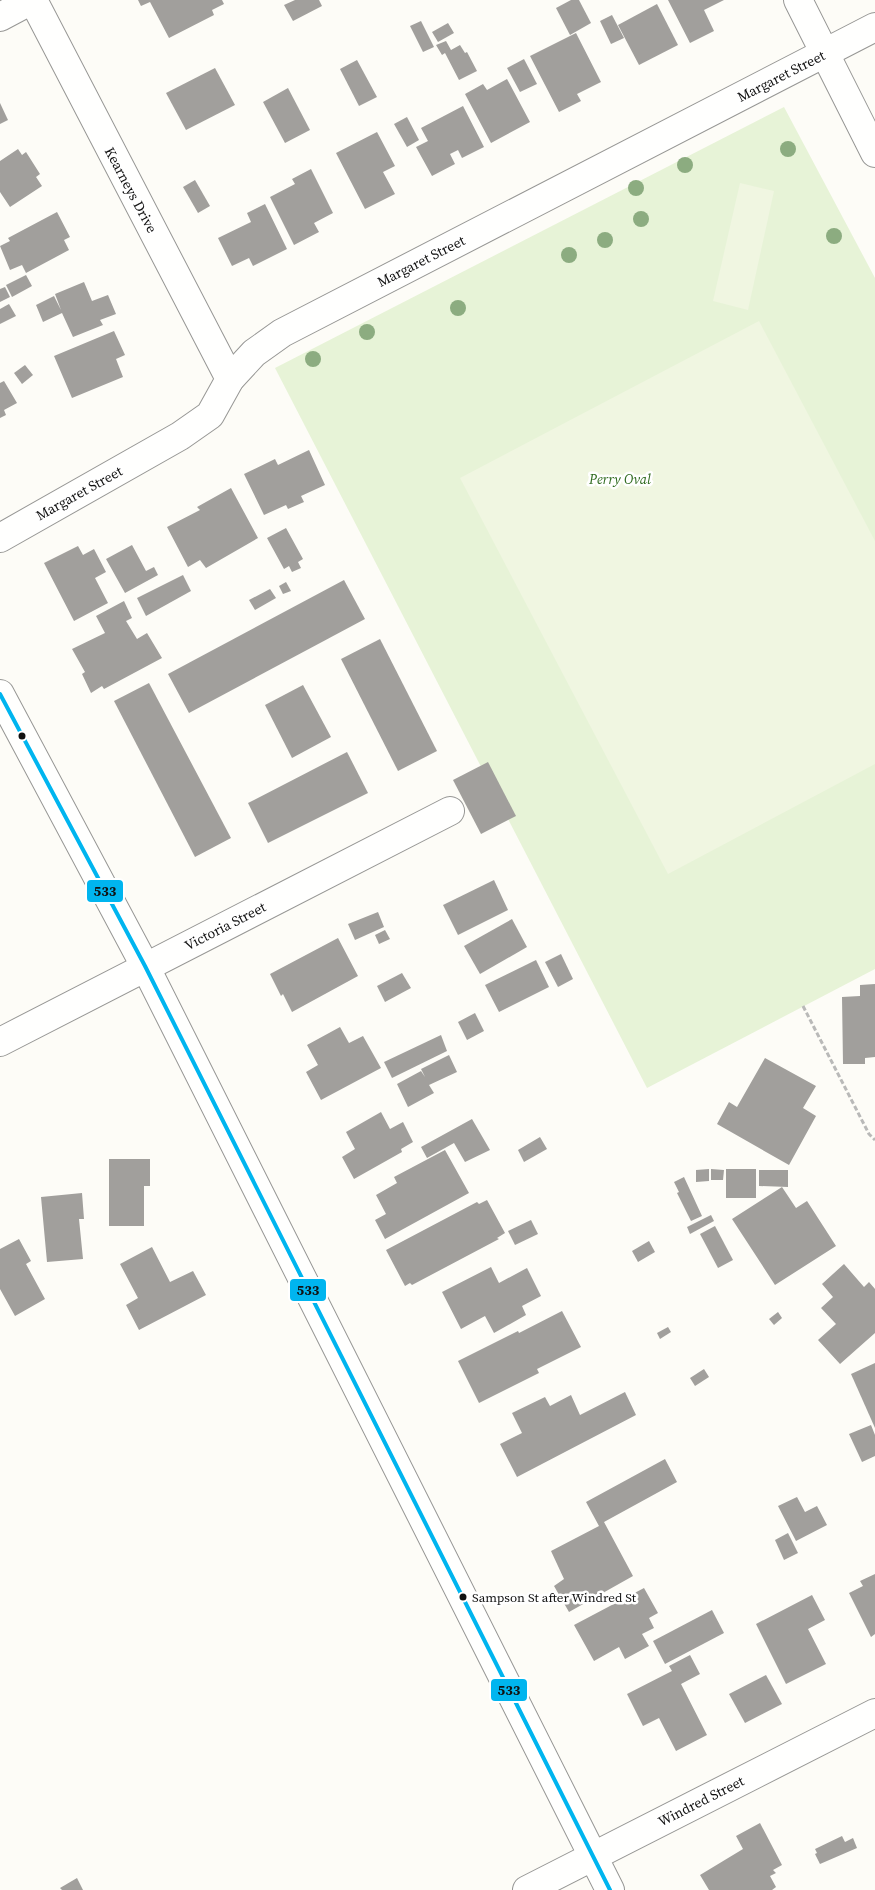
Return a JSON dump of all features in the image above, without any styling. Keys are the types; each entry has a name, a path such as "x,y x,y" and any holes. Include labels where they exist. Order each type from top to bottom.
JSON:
{"street":[{"path":"0,17 32,0"},
{"name":"Kearneys Drive","path":"32,0 230,379"},
{"path":"798,0 875,153"},
{"name":"Margaret Street","path":"0,538 180,436 210,415 230,379 254,353 282,333 875,27"},
{"path":"0,694 146,966 610,1890"},
{"name":"Victoria Street","path":"0,1042 450,811"},
{"name":"Windred Street","path":"527,1890 875,1713"}],"path":[{"path":"803,1006 869,1134 875,1140"}],"green space":[{"name":"Perry Oval","path":"784,107 875,278 875,969 647,1088 275,368"},
{"path":"740,183 774,191 748,310 713,301"},
{"path":"759,321 875,541 875,764 668,874 460,478"}],"building":[{"path":"138,0 222,0 224,4 212,10 214,15 169,38 150,2 141,6"},
{"path":"295,0 319,0 322,6 293,21 284,5"},
{"path":"571,0 579,0 591,23 570,35 556,8"},
{"path":"668,0 724,0 704,10 714,31 690,43"},
{"path":"657,4 678,45 639,65 618,25"},
{"path":"612,15 624,38 611,44 600,21"},
{"path":"421,21 434,47 423,52 410,26"},
{"path":"448,23 454,33 438,42 432,32"},
{"path":"576,33 601,82 577,94 581,101 559,112 530,56"},
{"path":"446,41 451,50 460,45 465,53 467,52 477,71 459,80 445,53 442,55 436,45"},
{"path":"524,59 537,84 520,92 507,68"},
{"path":"357,60 377,97 359,106 340,69"},
{"path":"215,68 235,105 186,130 166,93"},
{"path":"507,79 530,122 491,143 465,94 483,84 487,90"},
{"path":"288,88 310,130 285,143 263,102"},
{"path":"0,103 8,120 0,124"},
{"path":"463,106 484,147 462,158 458,150 450,154 455,164 432,176 416,147 428,141 421,128"},
{"path":"407,117 419,140 407,147 394,124"},
{"path":"377,132 395,166 383,172 395,194 365,209 336,153"},
{"path":"18,149 22,155 26,152 40,174 36,177 42,186 10,207 0,192 0,161"},
{"path":"311,169 333,213 314,223 319,232 294,245 270,197 295,184 292,179"},
{"path":"195,180 210,206 198,213 183,187"},
{"path":"265,204 287,249 253,266 249,258 232,266 218,238 251,222 247,213"},
{"path":"57,212 70,237 64,240 69,250 26,273 22,265 10,270 0,246 10,241 8,238"},
{"path":"26,275 32,286 12,297 6,285"},
{"path":"84,282 92,301 108,295 116,314 100,320 103,325 73,337 62,313 43,322 36,305 54,296 61,310 55,294"},
{"path":"5,287 10,297 0,302 0,289"},
{"path":"9,304 16,316 0,324 0,309"},
{"path":"114,331 125,355 116,359 123,377 72,398 54,356"},
{"path":"25,365 33,375 22,384 14,373"},
{"path":"4,381 17,403 4,410 6,415 0,418 0,383"},
{"path":"309,450 325,485 301,496 304,502 288,509 286,505 264,515 244,474 275,459 278,465"},
{"path":"231,488 258,538 206,568 200,560 188,567 167,527 200,510 197,507"},
{"path":"286,528 303,559 298,562 301,568 292,572 289,566 284,569 267,538"},
{"path":"132,545 146,571 154,567 158,575 125,593 106,559"},
{"path":"78,546 83,555 94,549 106,572 95,578 108,603 74,621 44,563"},
{"path":"183,575 191,591 146,616 137,598"},
{"path":"344,580 365,619 189,713 168,674"},
{"path":"286,582 291,591 283,594 279,586"},
{"path":"270,589 276,598 255,610 249,600"},
{"path":"124,601 132,618 126,621 137,639 147,633 162,658 104,689 102,686 91,693 82,674 85,672 72,649 105,633 96,616"},
{"path":"380,639 437,751 398,771 341,659"},
{"path":"149,683 231,838 195,857 114,701"},
{"path":"303,685 331,737 292,758 265,705"},
{"path":"347,752 368,793 268,843 248,803"},
{"path":"488,762 516,816 481,834 453,780"},
{"path":"494,880 508,910 458,935 443,905"},
{"path":"378,912 384,927 355,940 348,924"},
{"path":"512,919 527,947 480,974 464,946"},
{"path":"385,930 390,939 379,944 375,935"},
{"path":"338,938 358,976 292,1012 283,994 281,996 270,974"},
{"path":"561,954 573,979 558,987 545,962"},
{"path":"536,960 549,987 499,1012 485,985"},
{"path":"402,973 411,988 385,1002 377,986"},
{"path":"875,984 875,1057 865,1058 865,1064 843,1064 842,997 860,996 860,985"},
{"path":"475,1013 484,1031 467,1040 458,1022"},
{"path":"340,1027 349,1043 363,1036 381,1068 321,1100 306,1072 318,1065 307,1045"},
{"path":"441,1035 447,1051 392,1078 384,1062"},
{"path":"449,1055 457,1072 429,1085 434,1093 408,1107 397,1084 421,1071 425,1077 421,1069"},
{"path":"765,1058 816,1086 803,1108 816,1116 789,1165 717,1124 729,1102 737,1107"},
{"path":"381,1112 390,1129 403,1122 413,1142 401,1149 402,1152 354,1179 342,1157 355,1149 346,1132"},
{"path":"472,1119 490,1150 465,1162 454,1143 427,1158 421,1147"},
{"path":"540,1137 547,1149 524,1162 518,1150"},
{"path":"445,1150 469,1193 385,1239 375,1220 386,1214 376,1195 397,1183 394,1177"},
{"path":"109,1159 150,1159 150,1186 144,1186 144,1226 109,1226"},
{"path":"709,1169 709,1181 696,1182 696,1170"},
{"path":"711,1169 724,1170 723,1180 711,1180"},
{"path":"726,1169 756,1169 756,1198 726,1198"},
{"path":"759,1170 788,1170 788,1187 759,1186"},
{"path":"684,1177 702,1216 691,1221 677,1193 679,1192 674,1182"},
{"path":"782,1187 796,1208 807,1201 836,1246 775,1285 732,1219"},
{"path":"82,1193 84,1219 79,1219 83,1259 47,1262 41,1197"},
{"path":"487,1200 505,1233 497,1238 499,1239 412,1285 410,1283 405,1286 386,1250 477,1202 479,1204"},
{"path":"711,1215 714,1221 690,1234 687,1227"},
{"path":"531,1220 538,1234 515,1245 508,1231"},
{"path":"715,1226 733,1260 718,1268 700,1234"},
{"path":"19,1239 31,1261 26,1264 45,1299 15,1316 0,1289 0,1249"},
{"path":"649,1241 655,1252 638,1262 632,1251"},
{"path":"152,1247 170,1282 193,1271 206,1295 139,1330 126,1305 138,1298 120,1264"},
{"path":"844,1264 864,1287 869,1282 875,1289 875,1333 840,1364 818,1340 836,1324 821,1308 833,1297 822,1284"},
{"path":"491,1267 499,1283 527,1268 541,1296 522,1306 526,1315 494,1333 485,1316 461,1329 442,1292"},
{"path":"562,1311 581,1347 537,1369 539,1373 479,1403 458,1361"},
{"path":"778,1312 782,1318 774,1325 769,1319"},
{"path":"668,1327 671,1332 660,1339 657,1333"},
{"path":"875,1363 875,1428 851,1374"},
{"path":"704,1369 709,1377 695,1386 690,1378"},
{"path":"625,1392 636,1415 517,1477 500,1444 522,1433 512,1413 545,1397 550,1406 571,1395 580,1415"},
{"path":"871,1425 875,1435 875,1456 862,1462 849,1434"},
{"path":"665,1459 677,1482 604,1522 633,1576 569,1612 554,1586 564,1579 551,1551 599,1526 586,1502"},
{"path":"797,1497 805,1512 817,1506 827,1525 796,1541 778,1506"},
{"path":"788,1533 798,1553 784,1560 775,1540"},
{"path":"875,1574 875,1634 871,1637 849,1593 863,1586 860,1581"},
{"path":"644,1588 658,1613 649,1618 654,1628 642,1634 649,1646 625,1659 619,1647 594,1661 574,1625"},
{"path":"812,1595 825,1620 808,1629 826,1664 786,1684 756,1624"},
{"path":"712,1610 724,1633 665,1664 653,1641"},
{"path":"690,1655 700,1674 681,1684 707,1735 676,1751 659,1718 643,1726 627,1694 672,1671 669,1666"},
{"path":"766,1675 782,1704 745,1723 729,1694"},
{"path":"760,1823 782,1865 773,1870 776,1873 770,1876 776,1887 772,1890 709,1890 700,1875 743,1849 736,1836"},
{"path":"842,1836 845,1842 853,1838 857,1848 820,1864 815,1854 817,1853 815,1849"},
{"path":"77,1878 83,1890 62,1890 60,1888"}],"transit line":[{"name":"533","path":"0,694 145,966 610,1890"}],"place":[{"name":"Sampson St after Windred St","path":"463,1597"}]}
